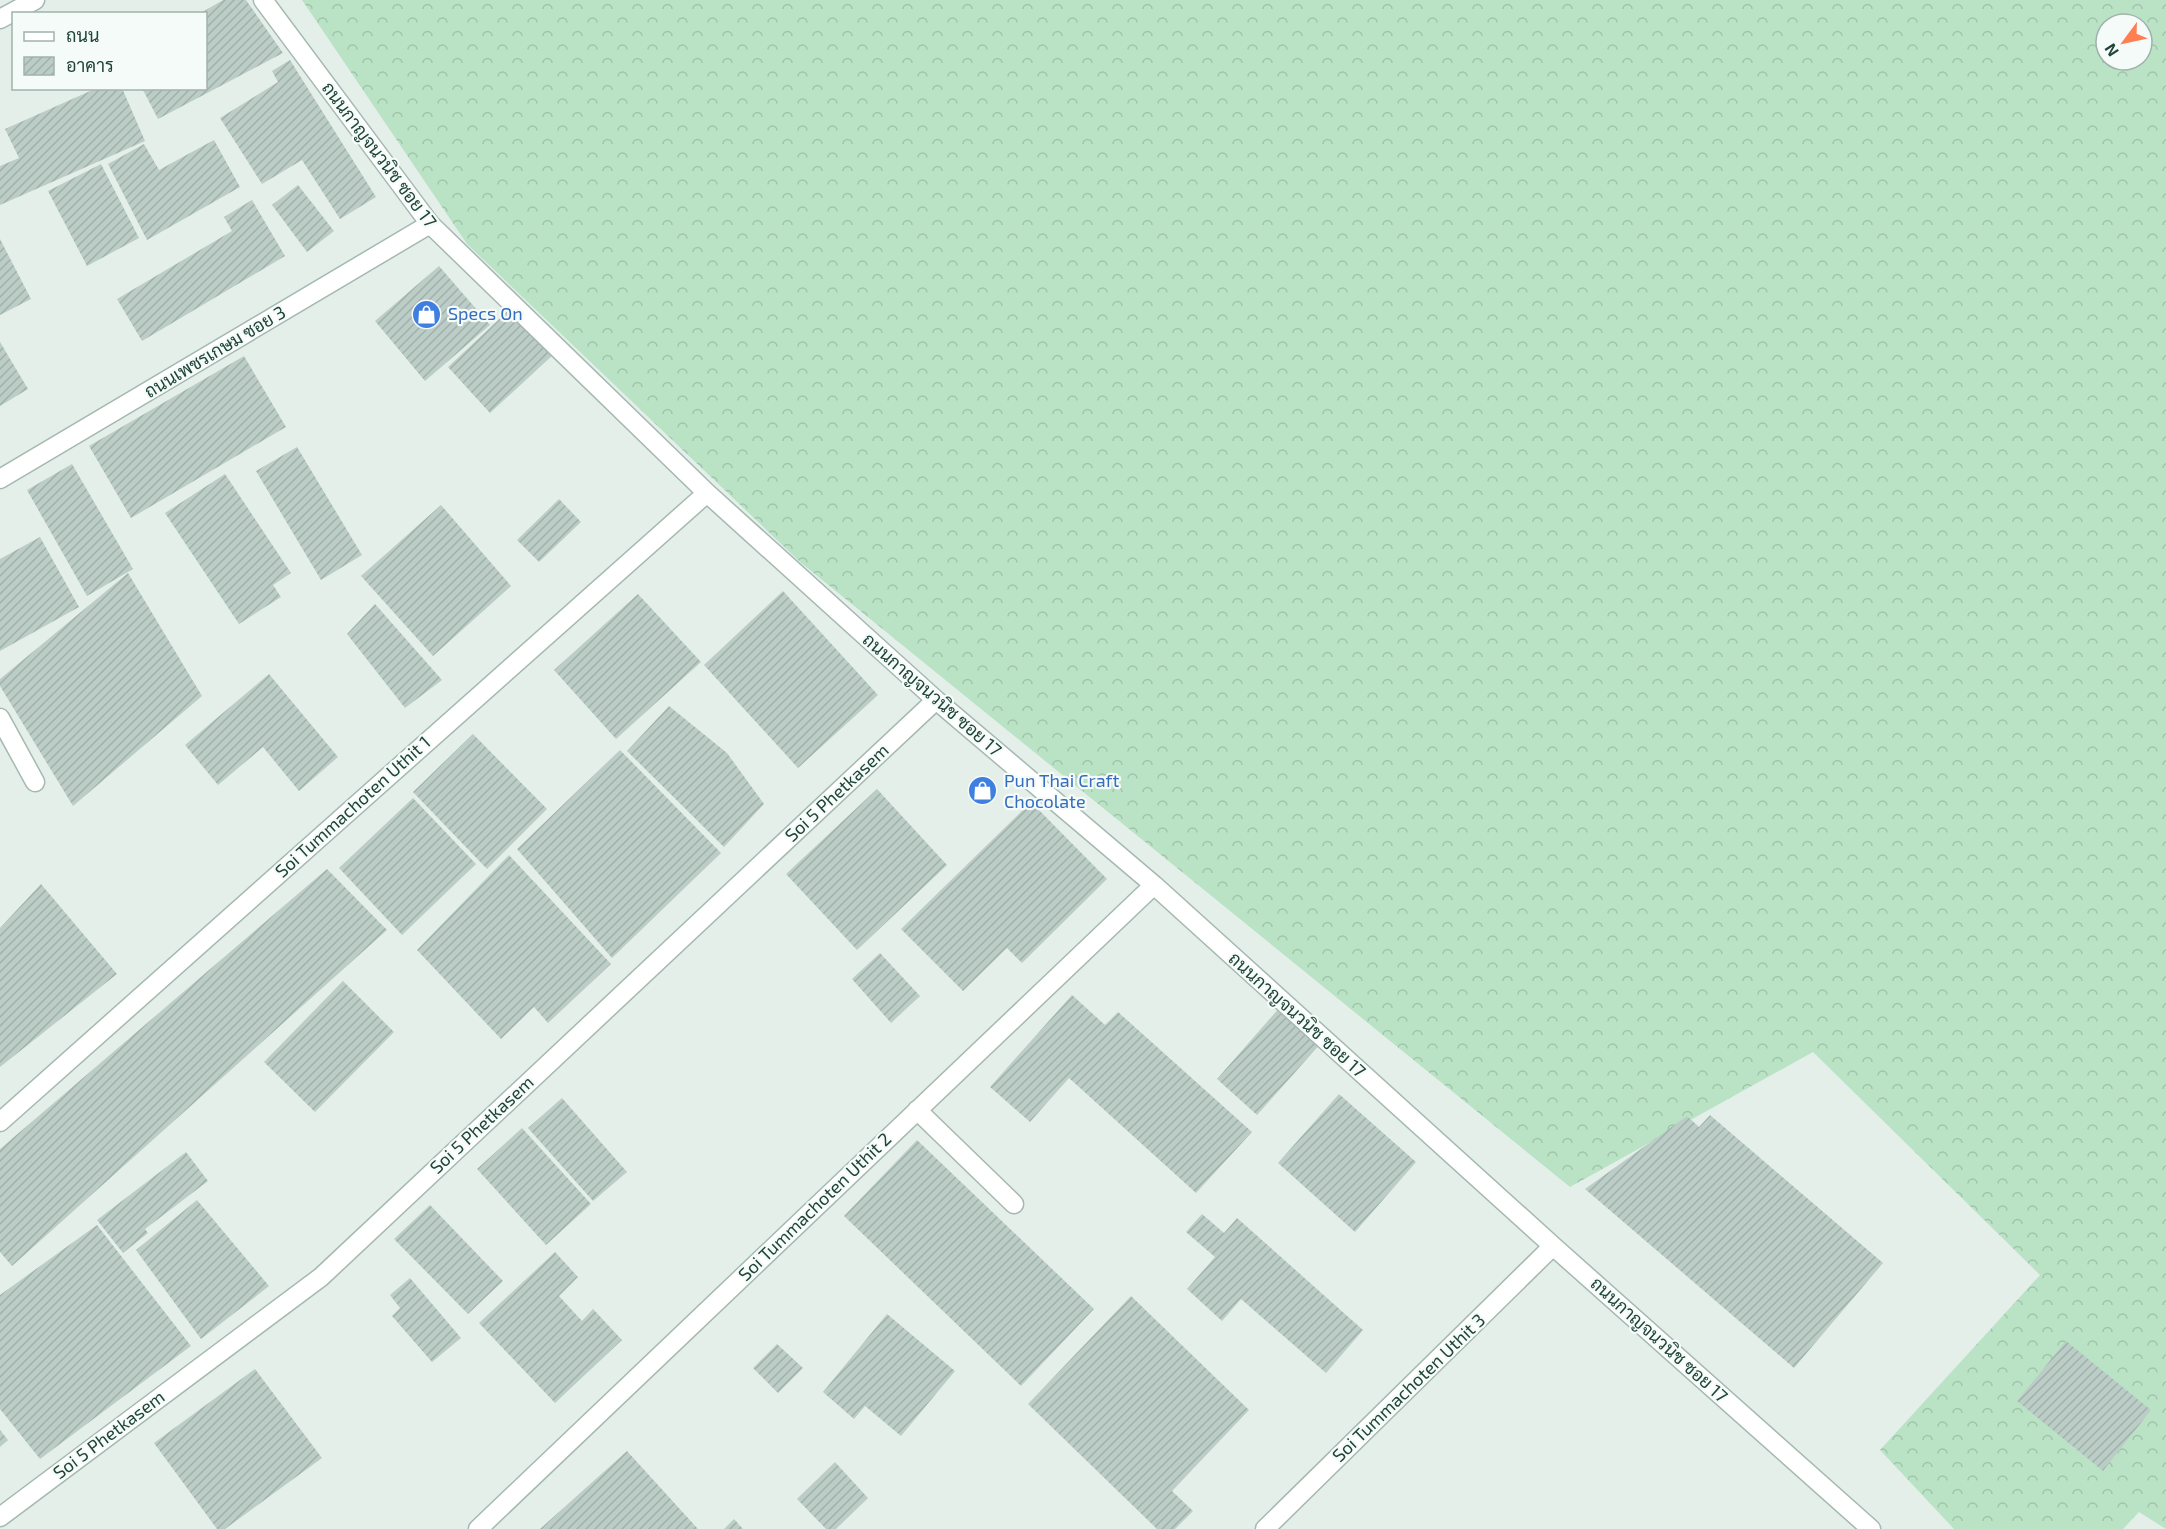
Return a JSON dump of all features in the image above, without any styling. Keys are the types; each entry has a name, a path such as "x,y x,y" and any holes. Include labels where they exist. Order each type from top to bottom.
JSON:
{"street":[{"path":"13,12 34,0"},
{"name":"ถนนกาญจนวนิช ซอย 17","path":"263,0 430,224 707,493 936,700 1154,885 1553,1246 1871,1529"},
{"name":"ถนนเพชรเกษม ซอย 3","path":"0,479 430,224"},
{"name":"Soi Tummachoten Uthit 1","path":"0,1122 707,493"},
{"name":"Soi 5 Phetkasem","path":"0,1517 321,1277 936,700"},
{"path":"0,718 35,782"},
{"name":"Soi Tummachoten Uthit 2","path":"478,1529 1154,885"},
{"path":"917,1110 1014,1204"},
{"name":"Soi Tummachoten Uthit 3","path":"1265,1529 1553,1246"}],"green space":[{"path":"302,0 2166,0 2166,1529 2139,1512 2123,1529 1954,1529 1880,1450 2040,1275 1813,1052 1570,1187 800,562 467,244"}],"building":[{"path":"223,0 246,0 283,53 158,119 143,90 207,90 207,12 202,12"},
{"path":"290,60 376,197 340,219 302,160 262,184 220,118 278,82 272,71"},
{"path":"93,90 123,90 145,141 0,205 0,166 19,158 5,129"},
{"path":"214,140 240,187 147,240 108,164 144,144 159,170"},
{"path":"101,164 139,238 87,266 48,191"},
{"path":"298,185 334,231 307,252 272,205"},
{"path":"252,200 285,256 142,341 117,299 232,231 224,217"},
{"path":"0,239 31,299 0,315"},
{"path":"439,266 490,325 425,381 375,321"},
{"path":"511,308 554,354 490,413 448,367"},
{"path":"0,342 28,389 0,406"},
{"path":"244,356 286,427 131,518 89,446"},
{"path":"297,447 362,555 321,580 256,471"},
{"path":"72,464 133,569 87,596 27,490"},
{"path":"225,474 291,573 273,585 281,597 239,624 165,513"},
{"path":"559,499 581,522 539,562 517,540"},
{"path":"441,505 511,586 433,656 361,576"},
{"path":"40,537 79,607 0,651 0,559"},
{"path":"128,573 202,696 73,806 0,686 0,679"},
{"path":"783,591 878,695 798,768 704,665"},
{"path":"638,594 701,662 616,739 554,670"},
{"path":"375,604 442,680 405,708 347,634"},
{"path":"269,674 338,757 299,791 263,747 218,785 185,745"},
{"path":"669,706 727,753 764,804 724,847 627,751"},
{"path":"473,734 547,809 487,869 413,792"},
{"path":"620,750 721,853 612,958 517,849"},
{"path":"877,789 947,865 857,950 786,874"},
{"path":"413,798 476,864 402,935 339,868"},
{"path":"1031,802 1107,879 1022,963 1007,948 963,991 901,929"},
{"path":"509,855 611,964 548,1023 534,1007 501,1039 417,950"},
{"path":"327,869 387,930 12,1266 0,1252 0,1149"},
{"path":"41,884 117,974 0,1067 0,928"},
{"path":"880,953 920,996 891,1023 852,979"},
{"path":"343,981 394,1032 315,1112 264,1062"},
{"path":"1072,995 1105,1025 1118,1012 1252,1132 1196,1193 1069,1078 1030,1122 990,1087"},
{"path":"1281,1006 1322,1042 1257,1115 1217,1079"},
{"path":"1339,1094 1416,1162 1355,1232 1278,1163"},
{"path":"562,1098 627,1172 593,1201 528,1128"},
{"path":"1710,1115 1883,1263 1794,1368 1585,1189 1687,1116 1699,1127"},
{"path":"522,1128 591,1204 546,1245 477,1169"},
{"path":"917,1140 1094,1309 1021,1386 844,1216"},
{"path":"186,1152 208,1181 145,1229 148,1233 123,1253 97,1220"},
{"path":"197,1200 269,1286 201,1339 136,1250"},
{"path":"430,1205 503,1281 468,1314 394,1239"},
{"path":"1202,1214 1224,1233 1237,1218 1363,1330 1326,1373 1241,1299 1222,1321 1187,1289 1215,1257 1186,1232"},
{"path":"97,1225 191,1346 40,1459 0,1409 0,1295"},
{"path":"555,1252 578,1277 559,1296 582,1321 593,1309 622,1340 555,1403 479,1323"},
{"path":"410,1278 461,1338 432,1362 392,1316 400,1308 390,1295"},
{"path":"1131,1296 1249,1410 1172,1491 1193,1511 1175,1529 1157,1529 1028,1404"},
{"path":"887,1314 955,1371 901,1436 865,1406 854,1419 823,1392"},
{"path":"2066,1341 2151,1410 2103,1471 2017,1401"},
{"path":"777,1344 803,1368 778,1393 753,1368"},
{"path":"255,1369 322,1458 225,1529 217,1529 154,1443"},
{"path":"0,1430 8,1440 0,1447"},
{"path":"627,1451 698,1529 540,1529"},
{"path":"835,1462 868,1498 836,1529 826,1529 797,1499"},
{"path":"734,1519 743,1529 724,1529"}],"place":[{"name":"Specs On","path":"427,314"},
{"name":"Pun Thai Craft Chocolate","path":"983,791"}]}
